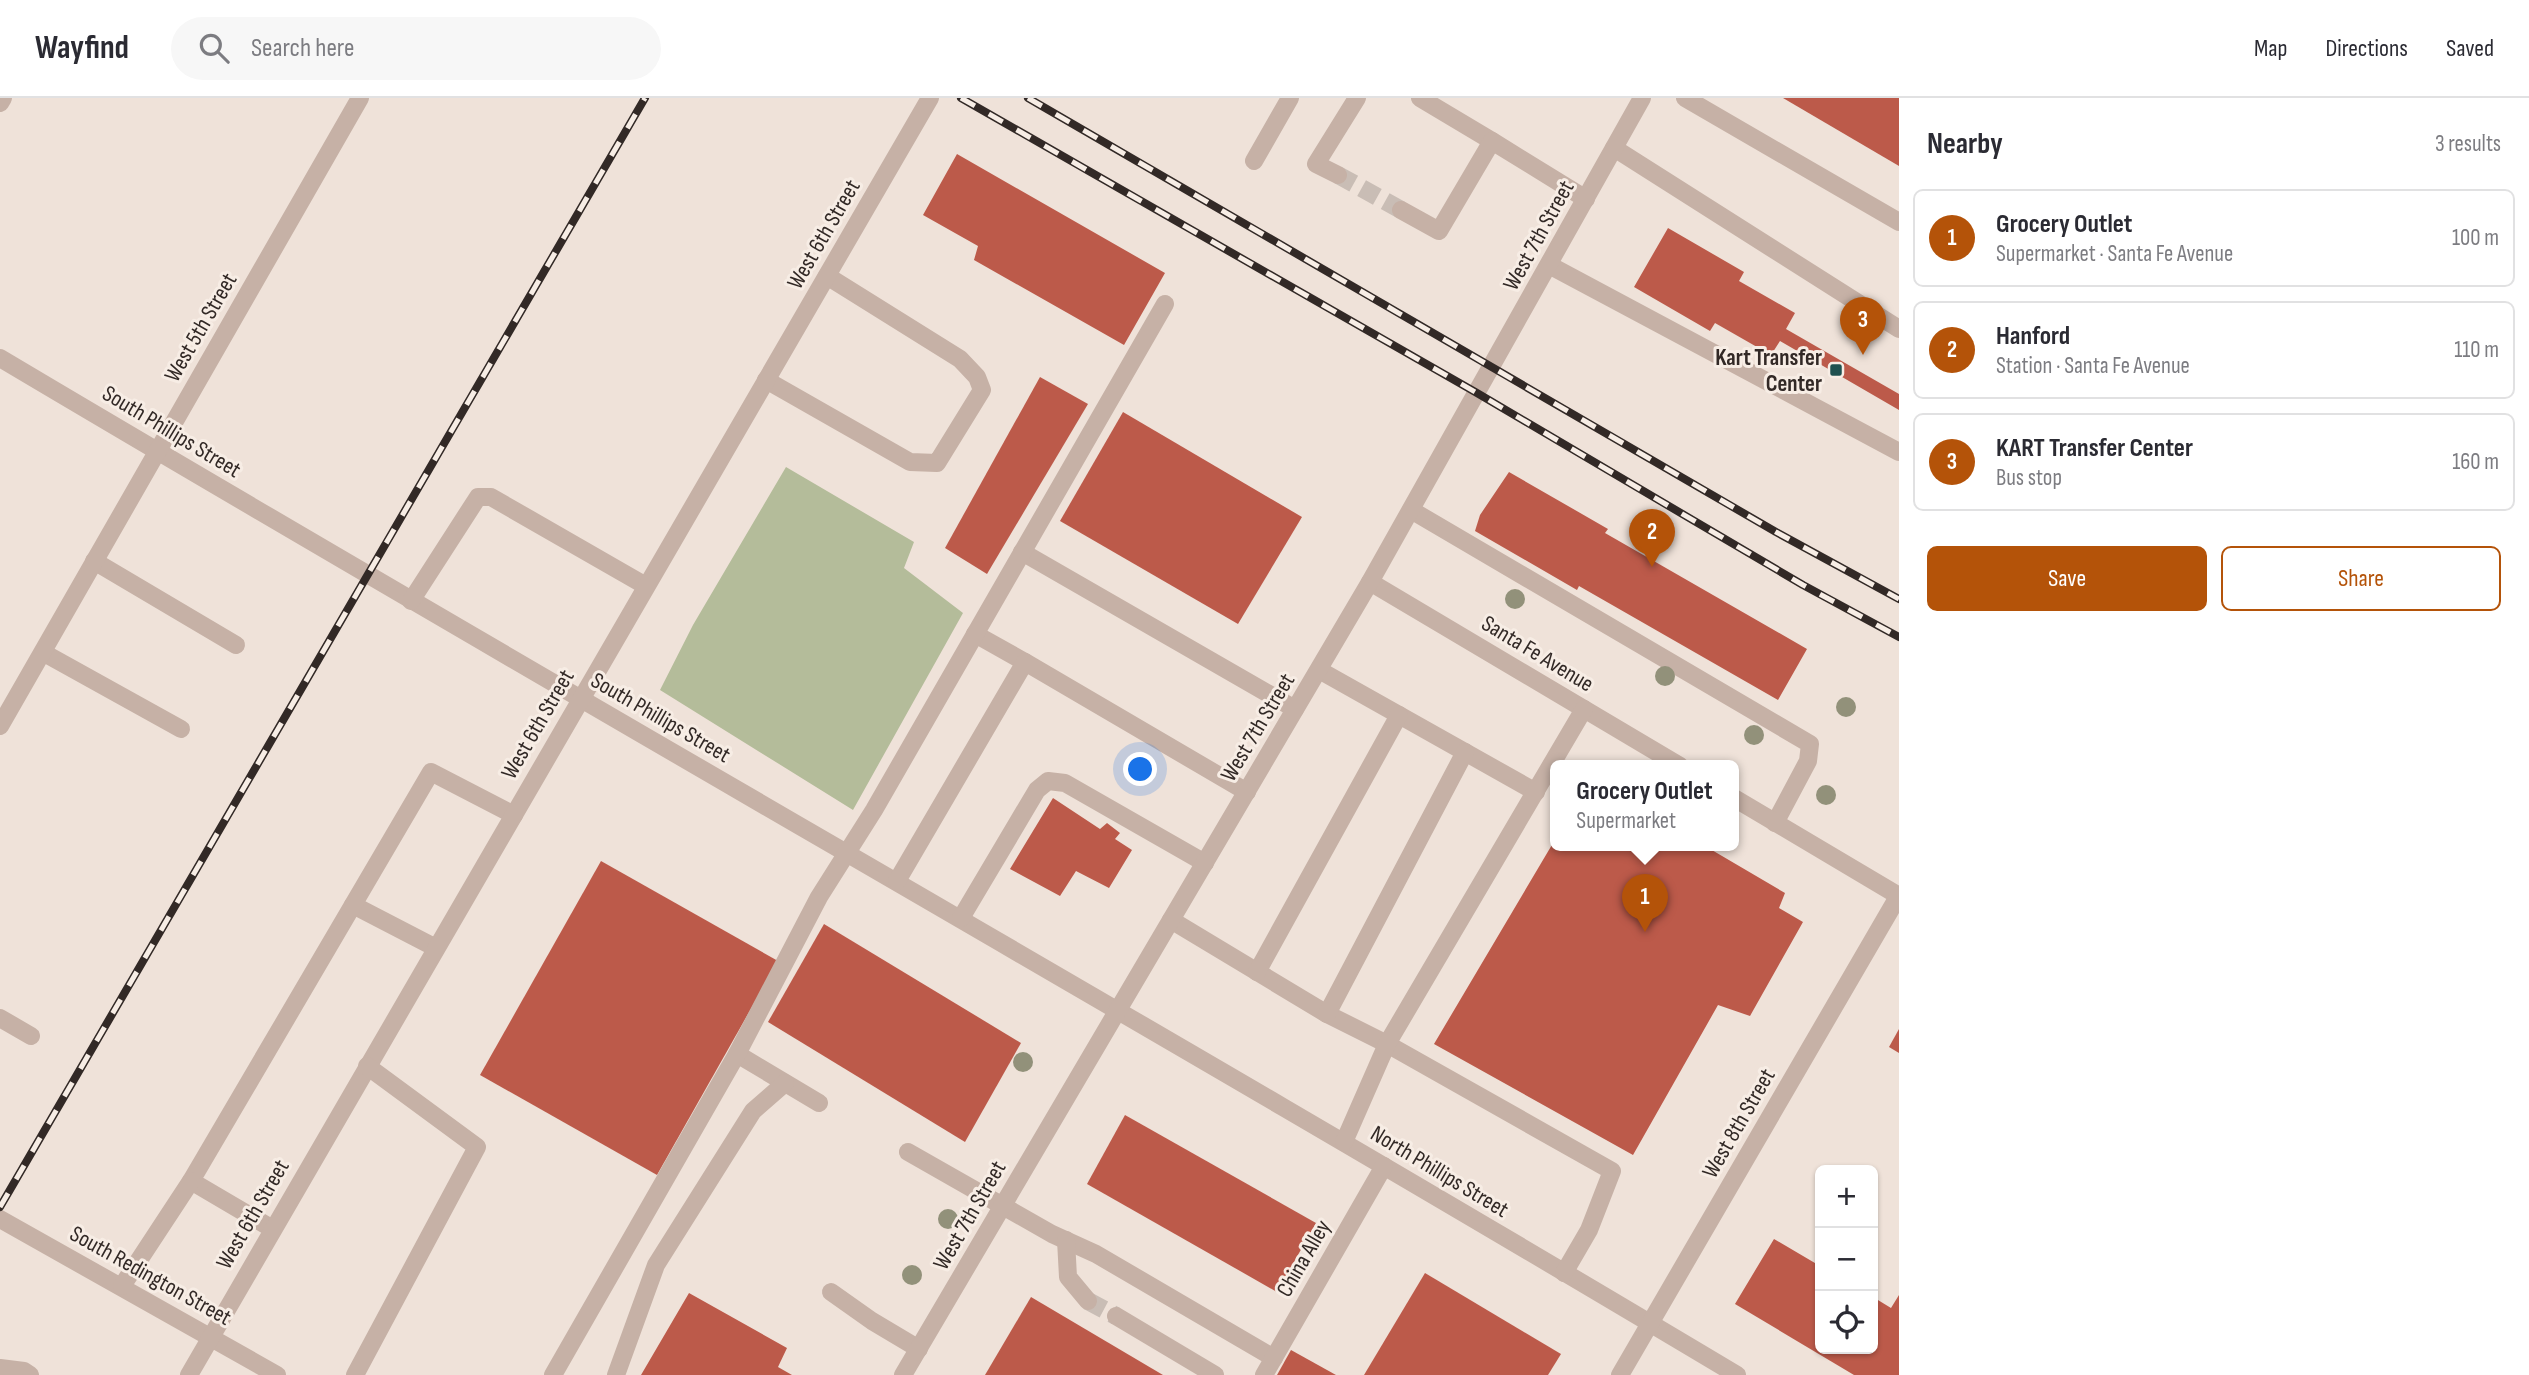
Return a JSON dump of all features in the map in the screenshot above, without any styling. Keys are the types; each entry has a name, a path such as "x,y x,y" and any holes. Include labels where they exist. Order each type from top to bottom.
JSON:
{"street":[{"name":"West 5th Street","path":"0,726 360,98"},
{"name":"West 6th Street","path":"189,1375 271,1228 930,98"},
{"path":"1254,161 1290,98"},
{"path":"1338,175 1316,164 1357,98"},
{"path":"1420,98 1586,199"},
{"name":"West 7th Street","path":"904,1375 1370,582 1642,98"},
{"path":"1685,98 1899,222"},
{"path":"1401,210 1439,231 1492,142"},
{"path":"1614,148 1899,329"},
{"path":"1549,265 1899,452"},
{"path":"766,380 911,462 937,463 982,390 977,377 960,359 827,276"},
{"path":"553,1375 737,1054 819,897 848,853 1165,304"},
{"name":"South Phillips Street","path":"0,358 411,601 1119,1009"},
{"path":"411,601 478,497 491,497 646,586"},
{"path":"1411,510 1810,744 1808,761 1775,822"},
{"path":"1022,552 1295,709"},
{"path":"94,561 236,645"},
{"name":"Santa Fe Avenue","path":"1370,582 1670,760"},
{"path":"975,634 1247,792"},
{"path":"44,653 181,729"},
{"path":"897,881 1024,662"},
{"path":"1319,670 1536,792"},
{"path":"1555,760 1584,709"},
{"path":"1257,972 1399,715"},
{"path":"1327,1014 1465,752"},
{"path":"1344,1142 1387,1044 1550,768"},
{"path":"122,1286 191,1181 431,772 514,815"},
{"path":"961,918 1037,790 1048,781 1065,783 1205,863"},
{"path":"1739,801 1899,896"},
{"name":"West 8th Street","path":"1620,1375 1899,896"},
{"path":"353,905 436,948"},
{"path":"1171,919 1327,1014 1387,1044 1612,1171 1589,1230 1564,1273"},
{"name":"North Phillips Street","path":"1119,1009 1737,1375"},
{"path":"0,1018 31,1036"},
{"path":"737,1054 819,1103"},
{"path":"355,1375 477,1147 367,1066"},
{"path":"616,1375 656,1265 753,1111 785,1083"},
{"path":"908,1152 958,1177 1002,1206 1096,1254 1274,1358"},
{"name":"China Alley","path":"1264,1375 1384,1166"},
{"path":"191,1181 271,1228"},
{"name":"South Redington Street","path":"0,1219 277,1375"},
{"path":"1066,1240 1068,1277 1088,1301"},
{"path":"831,1292 919,1349"},
{"path":"1116,1316 1215,1375"},
{"path":"0,1368 24,1371 30,1375"}],"green space":[{"path":"786,467 914,542 904,568 963,613 853,810 660,690 693,625"}],"building":[{"path":"1783,98 1899,98 1899,166"},
{"path":"957,154 1165,273 1124,345 974,260 978,246 923,215"},
{"path":"1668,228 1744,272 1739,281 1795,313 1786,329 1899,394 1899,410 1780,341 1771,355 1715,323 1710,331 1634,287"},
{"path":"1040,377 1088,404 987,574 945,548"},
{"path":"1123,412 1302,517 1238,624 1060,521"},
{"path":"1509,472 1608,529 1605,533 1807,649 1778,700 1579,586 1577,590 1475,531 1480,515"},
{"path":"1053,798 1100,829 1107,823 1120,833 1115,839 1132,850 1109,888 1076,871 1060,896 1010,869"},
{"path":"1550,848 1550,851 1714,851 1785,893 1779,908 1803,922 1750,1016 1718,1005 1633,1155 1434,1044"},
{"path":"601,861 778,961 657,1175 480,1075"},
{"path":"824,924 1021,1043 965,1142 768,1022"},
{"path":"1899,1029 1899,1053 1889,1047"},
{"path":"1125,1115 1316,1223 1277,1292 1087,1184"},
{"path":"1774,1239 1815,1263 1815,1352 1735,1304"},
{"path":"1425,1273 1561,1354 1548,1375 1364,1375"},
{"path":"689,1293 787,1348 778,1367 792,1375 641,1375"},
{"path":"1899,1295 1899,1375 1854,1375 1819,1354 1878,1354 1878,1300 1891,1308"},
{"path":"1031,1297 1163,1375 985,1375"},
{"path":"1291,1350 1336,1375 1277,1375"}],"tunnel":[{"path":"1338,175 1401,210"},
{"path":"1088,1301 1116,1316"}],"railway":[{"path":"0,1207 645,98"},
{"path":"961,98 1477,393 1803,585 1899,637"},
{"path":"1028,98 1776,532 1899,599"}],"place":[{"name":"KART Transfer Center","path":"1863,355"},
{"name":"Kart Transfer Center","path":"1836,370"},
{"name":"Hanford","path":"1652,567"},
{"name":"Grocery Outlet","path":"1645,932"}]}
